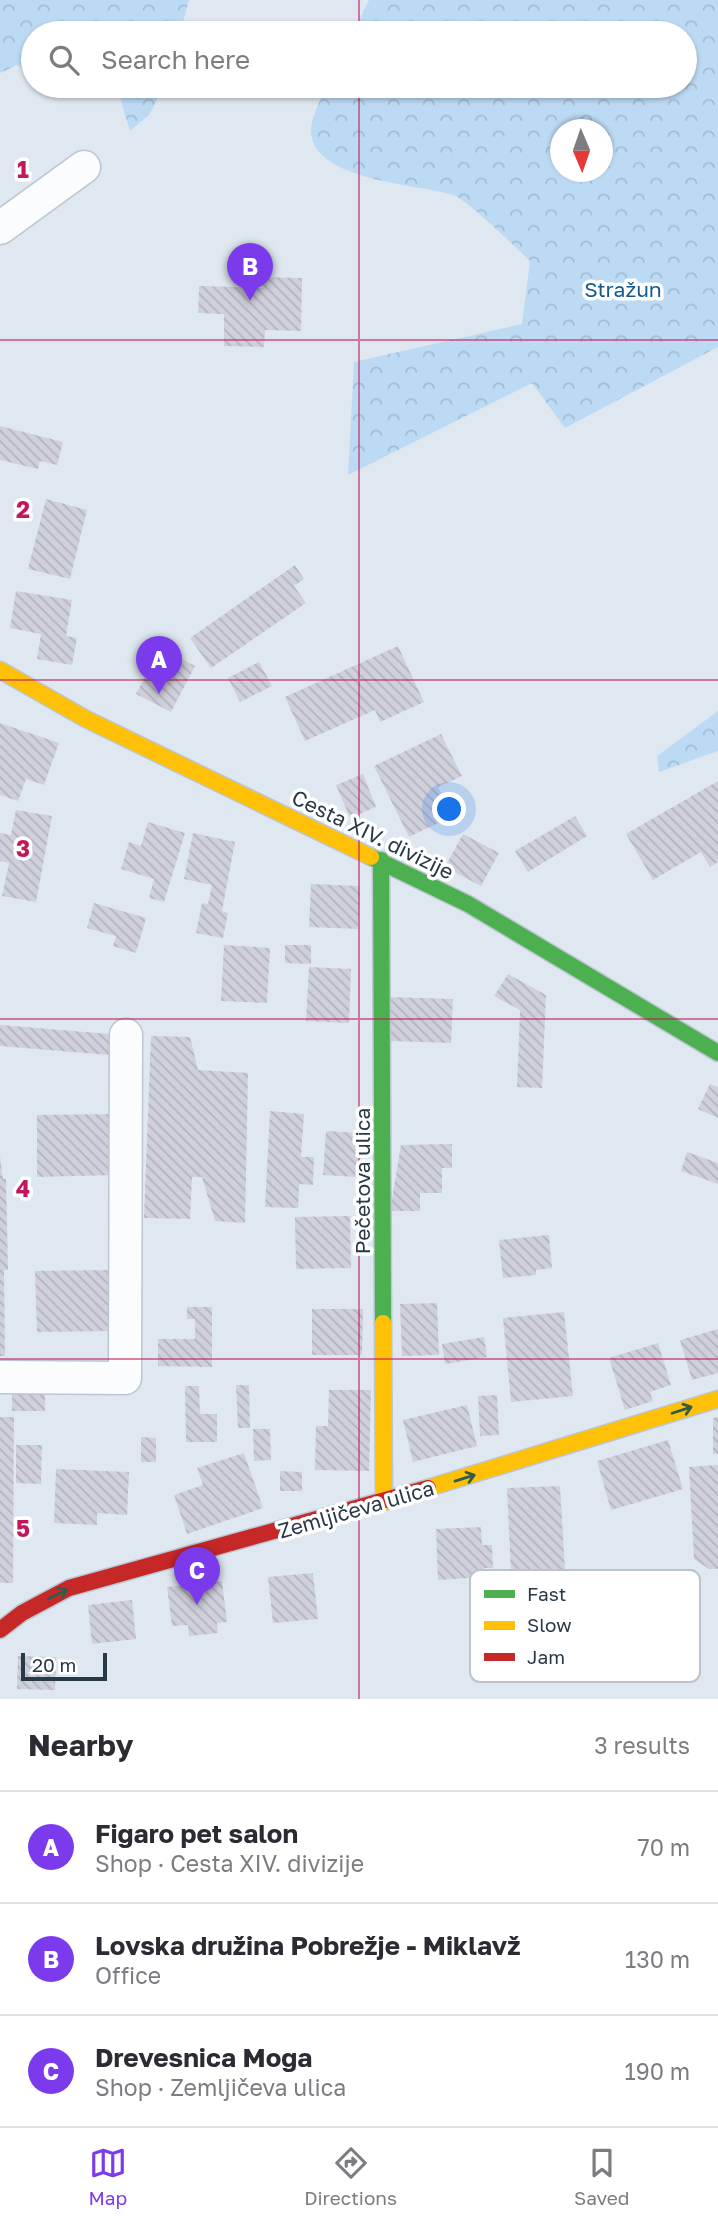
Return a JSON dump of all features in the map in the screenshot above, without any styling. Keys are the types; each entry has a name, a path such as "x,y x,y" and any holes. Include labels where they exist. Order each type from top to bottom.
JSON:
{"street":[{"path":"0,228 84,167"},
{"name":"Cesta XIV. divizije","path":"0,670 110,731 468,904 718,1053"},
{"name":"Pečetova ulica","path":"381,860 384,1502"},
{"path":"0,1377 125,1378 126,1035"},
{"name":"Zemljičeva ulica","path":"0,1630 22,1613 69,1588 384,1502 718,1399"}],"green space":[{"path":"0,0 189,0 183,21 21,21 21,68 17,65 0,73"},
{"name":"Stražun","path":"369,0 718,0 718,347 565,428 532,383 348,475 354,362 522,324 530,261 480,215 453,195 369,178 329,161 316,148 311,125 321,98 697,98 697,21 359,21"},
{"path":"120,98 158,98 149,115 130,131"},
{"path":"718,711 718,751 659,772 657,756"}],"building":[{"path":"263,277 302,278 301,331 265,330 264,347 224,346 224,314 198,313 199,286 263,288"},
{"path":"0,426 63,442 57,465 40,461 38,469 0,460"},
{"path":"46,499 87,510 70,579 28,569"},
{"path":"295,565 304,579 294,586 306,603 211,668 190,638"},
{"path":"16,591 72,600 66,636 77,638 72,665 37,659 41,634 10,628"},
{"path":"398,646 424,702 380,722 375,710 305,741 285,697"},
{"path":"160,648 195,666 171,712 136,694"},
{"path":"259,662 272,686 240,702 228,678"},
{"path":"0,723 59,743 44,785 26,779 18,801 0,795"},
{"path":"441,734 462,776 438,787 453,816 409,837 374,766"},
{"path":"363,774 376,807 350,818 336,785"},
{"path":"718,781 718,862 710,867 701,852 653,880 626,834"},
{"path":"16,810 52,816 36,902 2,896 9,863 0,861 0,833 11,835"},
{"path":"575,816 587,836 528,872 515,851"},
{"path":"148,822 185,833 164,902 149,898 154,879 121,869 129,842 141,846"},
{"path":"193,833 235,842 222,911 228,913 223,938 196,933 202,903 208,904 212,885 184,879"},
{"path":"463,834 499,853 481,886 445,867"},
{"path":"311,884 360,886 358,929 309,927"},
{"path":"94,903 146,918 136,953 113,946 116,936 87,928"},
{"path":"224,945 270,948 267,1003 221,1001"},
{"path":"285,945 311,945 311,964 285,963"},
{"path":"309,967 351,969 349,1023 306,1021"},
{"path":"508,974 546,995 542,1088 517,1087 520,1010 494,996"},
{"path":"390,997 453,999 451,1043 388,1041"},
{"path":"0,1025 110,1034 109,1055 0,1046"},
{"path":"151,1036 190,1037 198,1070 248,1073 245,1223 215,1221 202,1177 192,1177 190,1219 144,1218"},
{"path":"710,1084 718,1087 718,1118 698,1109"},
{"path":"270,1111 304,1114 301,1157 314,1157 313,1185 299,1184 298,1208 265,1207"},
{"path":"115,1114 115,1175 37,1177 37,1115"},
{"path":"326,1131 360,1133 357,1177 323,1175"},
{"path":"452,1144 452,1168 442,1168 442,1193 420,1193 420,1211 390,1211 401,1145"},
{"path":"687,1152 718,1163 718,1184 681,1171"},
{"path":"0,1156 3,1179 6,1179 8,1270 4,1270 5,1356 0,1356"},
{"path":"350,1216 351,1268 296,1269 295,1217"},
{"path":"549,1235 552,1268 536,1270 536,1275 503,1278 499,1240"},
{"path":"113,1270 114,1331 37,1332 35,1271"},
{"path":"437,1303 439,1355 402,1356 400,1304"},
{"path":"187,1307 212,1307 212,1367 158,1366 158,1339 195,1339 195,1319 187,1319"},
{"path":"312,1309 363,1309 362,1355 312,1355"},
{"path":"564,1312 573,1396 511,1402 503,1318"},
{"path":"718,1329 718,1373 692,1380 680,1340"},
{"path":"484,1337 487,1357 445,1364 442,1344"},
{"path":"658,1343 671,1385 650,1392 653,1401 625,1410 609,1358"},
{"path":"236,1385 249,1385 250,1428 238,1428"},
{"path":"185,1386 199,1386 200,1414 217,1414 217,1442 186,1442"},
{"path":"12,1388 45,1389 45,1411 12,1411"},
{"path":"329,1390 371,1390 369,1471 315,1470 316,1426 328,1426"},
{"path":"497,1395 499,1435 480,1436 478,1396"},
{"path":"467,1405 477,1446 413,1462 403,1420"},
{"path":"0,1417 14,1417 13,1583 0,1583"},
{"path":"718,1417 718,1454 713,1454 713,1418"},
{"path":"253,1429 270,1429 271,1460 254,1461"},
{"path":"141,1437 156,1438 156,1462 141,1462"},
{"path":"668,1440 683,1489 611,1510 597,1461"},
{"path":"16,1445 42,1445 41,1484 16,1483"},
{"path":"244,1453 263,1508 187,1534 174,1495 203,1485 197,1468"},
{"path":"718,1465 718,1569 709,1569 694,1559 689,1467"},
{"path":"56,1469 129,1472 127,1515 97,1513 97,1525 54,1523"},
{"path":"280,1471 302,1472 302,1491 280,1491"},
{"path":"560,1486 565,1570 511,1570 507,1488"},
{"path":"481,1527 482,1545 492,1545 493,1568 470,1570 470,1578 438,1580 436,1529"},
{"path":"313,1573 318,1619 273,1623 268,1577"},
{"path":"222,1581 227,1622 217,1623 218,1633 189,1636 188,1625 172,1626 167,1587"},
{"path":"132,1600 136,1639 92,1644 88,1605"},
{"path":"18,1656 56,1657 55,1690 17,1689"}],"traffic: fast":[{"path":"371,857 468,904 718,1053"},
{"path":"381,860 383,1323"}],"traffic: slow":[{"path":"0,670 86,719 371,857"},
{"path":"383,1323 384,1502"},
{"path":"428,1488 718,1399"}],"traffic: jam":[{"path":"0,1630 22,1613 69,1588 428,1488"}],"place":[{"name":"Lovska družina Pobrežje - Miklavž","path":"250,301"},
{"name":"Figaro pet salon","path":"159,694"},
{"name":"Drevesnica Moga","path":"197,1605"}]}
